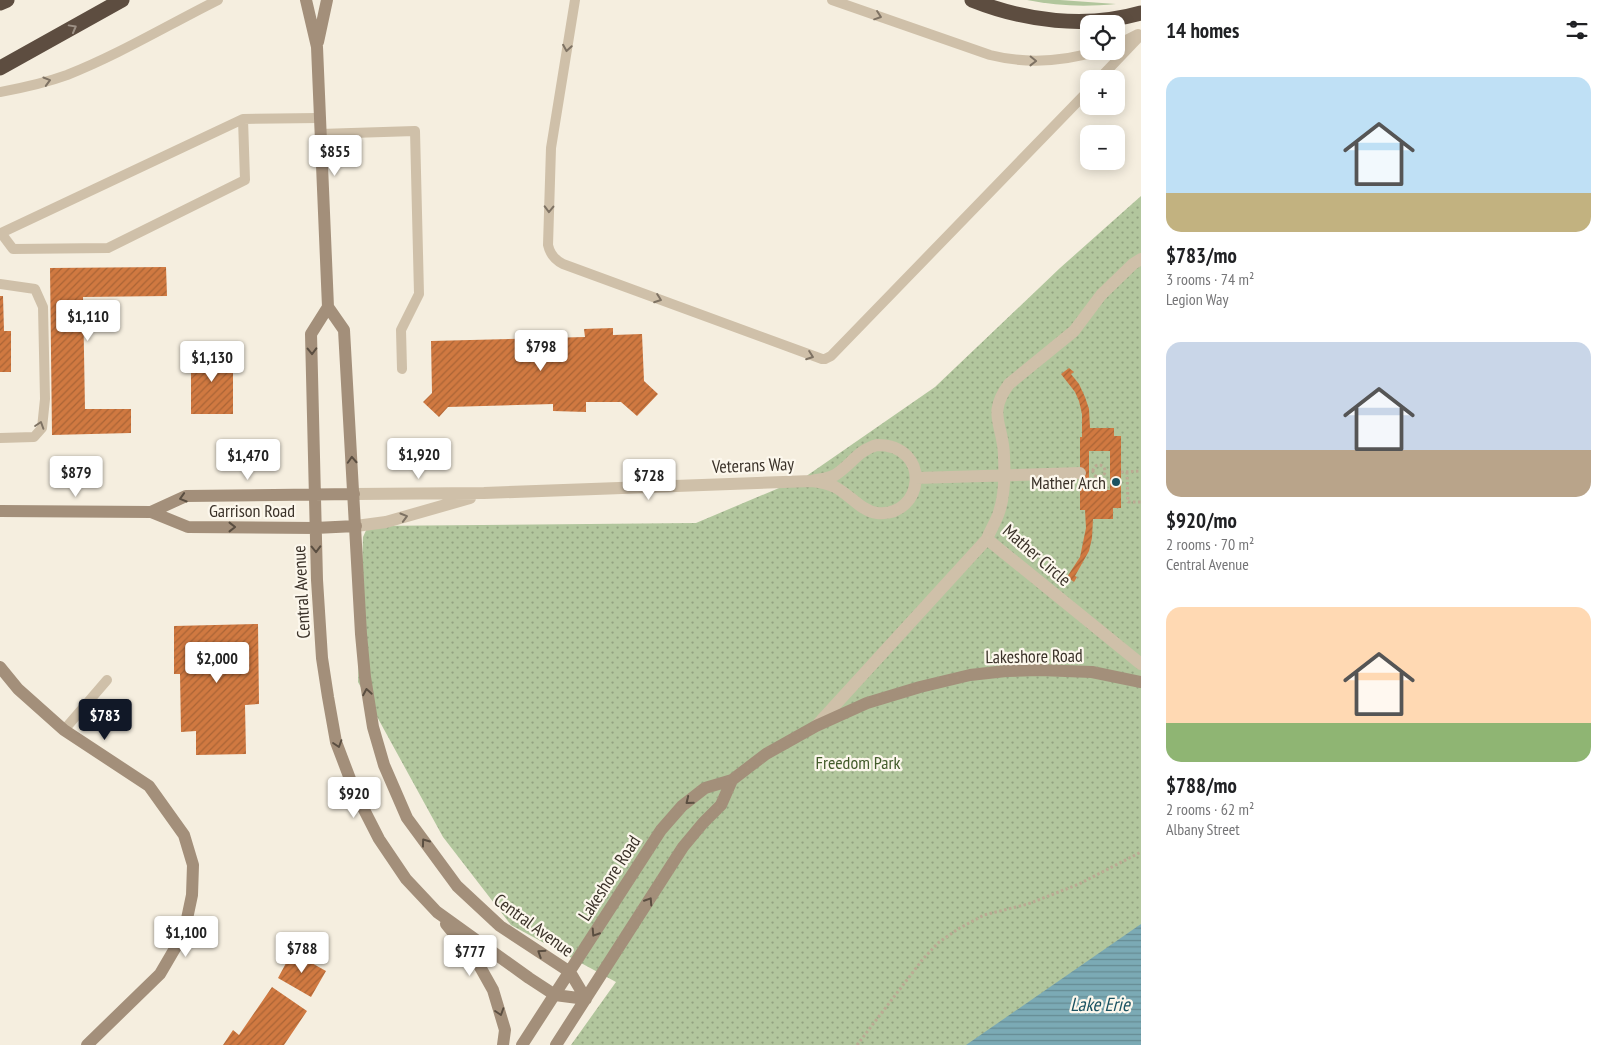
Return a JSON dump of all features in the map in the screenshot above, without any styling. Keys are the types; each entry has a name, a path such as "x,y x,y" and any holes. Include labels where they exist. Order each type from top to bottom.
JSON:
{"highway":[{"path":"0,3 7,0"},
{"path":"4,65 122,0"},
{"path":"972,0 1012,13 1050,20 1102,21 1141,13"}],"main road":[{"path":"306,0 317,47 328,307"},
{"path":"317,47 327,0"},
{"name":"Central Avenue","path":"328,307 344,330 361,634 365,677 373,727 384,765 408,818 457,886 500,926 570,972 586,999 555,995 437,912 406,879 379,839 355,792 336,742 322,658 316,580 311,334 328,307"},
{"name":"Garrison Road","path":"151,512 186,496 354,494"},
{"name":"Garrison Road","path":"0,511 151,512 188,527 316,528 356,526"},
{"path":"0,667 18,689 64,730 149,786 184,835 193,865 192,895 184,933 160,974 87,1045"},
{"name":"Lakeshore Road","path":"522,1045 661,830 682,806 706,788 732,780 766,754 816,726 867,703 920,687 970,675 1006,670 1092,672 1141,682"},
{"name":"Lakeshore Road","path":"556,1045 683,847 722,804 732,780"},
{"path":"437,912 479,966 493,990 505,1030 503,1045"}],"street":[{"name":"Mather Circle","path":"1141,259 1133,264 1101,295 1074,331 1009,384 1002,393 997,414 1004,455 1002,496 999,514 987,539 1141,664"},
{"name":"Veterans Way","path":"354,494 484,494 812,480 834,476 861,452 877,445 894,447 904,453 911,461 916,478 909,500 895,510 884,513 867,510 834,486 812,480"},
{"path":"916,478 1080,473"},
{"name":"Veterans Way","path":"356,526 386,522 484,494"},
{"name":"Lakeshore Road","path":"816,726 987,539"}],"lane":[{"path":"0,92 66,75 100,60 218,0"},
{"path":"575,0 551,148 548,244 552,256 557,262 818,358 825,359 831,356 1080,99"},
{"path":"832,0 1006,59 1050,61 1080,55"},
{"path":"1125,41 1141,33"},
{"path":"1107,70 1141,33"},
{"path":"243,119 245,180 108,248 13,249 1,233 243,119 319,118"},
{"path":"320,134 414,131 419,294 401,330 402,369"},
{"path":"0,284 34,290 43,307 45,399 42,428 34,438 0,438"},
{"path":"64,730 107,680"}],"path":[{"path":"1121,472 1141,471"},
{"path":"1105,472 1110,472"},
{"path":"1127,472 1128,502 1141,502"},
{"path":"857,1045 923,959 938,943 958,929 984,915 1028,904 1079,884 1141,852"}],"green space":[{"path":"1027,0 1060,0 1116,4 1071,5"},
{"name":"Freedom Park","path":"1141,196 1141,952 1014,1045 571,1045 616,982 511,925 443,837 358,682 363,537 368,526 696,523 805,477 935,387 1060,268"}],"water":[{"name":"Lake Erie","path":"1141,924 1141,1045 966,1045"}],"building":[{"path":"166,267 167,296 83,297 85,409 131,409 131,433 52,435 50,268"},
{"path":"0,296 3,296 4,331 11,331 11,372 0,372"},
{"path":"613,328 613,335 642,334 644,381 658,394 637,416 621,402 586,402 586,412 553,411 553,404 448,407 439,417 423,402 432,393 431,341 585,337 584,329"},
{"path":"191,352 233,352 233,414 191,414"},
{"name":"Mather Arch","path":"1069,368 1074,372 1071,374 1079,384 1089,409 1090,428 1114,428 1114,436 1121,436 1121,508 1113,508 1113,519 1093,519 1089,551 1075,576 1077,577 1074,582 1067,577 1080,557 1086,528 1085,510 1080,510 1080,437 1082,437 1082,414 1075,392 1061,374","holes":["1089,451 1110,451 1110,490 1089,490"]},
{"path":"258,624 259,704 245,705 246,754 196,755 196,731 181,732 180,674 174,674 174,626"},
{"path":"292,952 326,971 311,997 278,978"},
{"path":"272,987 307,1011 284,1045 223,1045 233,1030 239,1035"}],"place":[{"name":"Mather Arch","path":"1116,482"}]}
